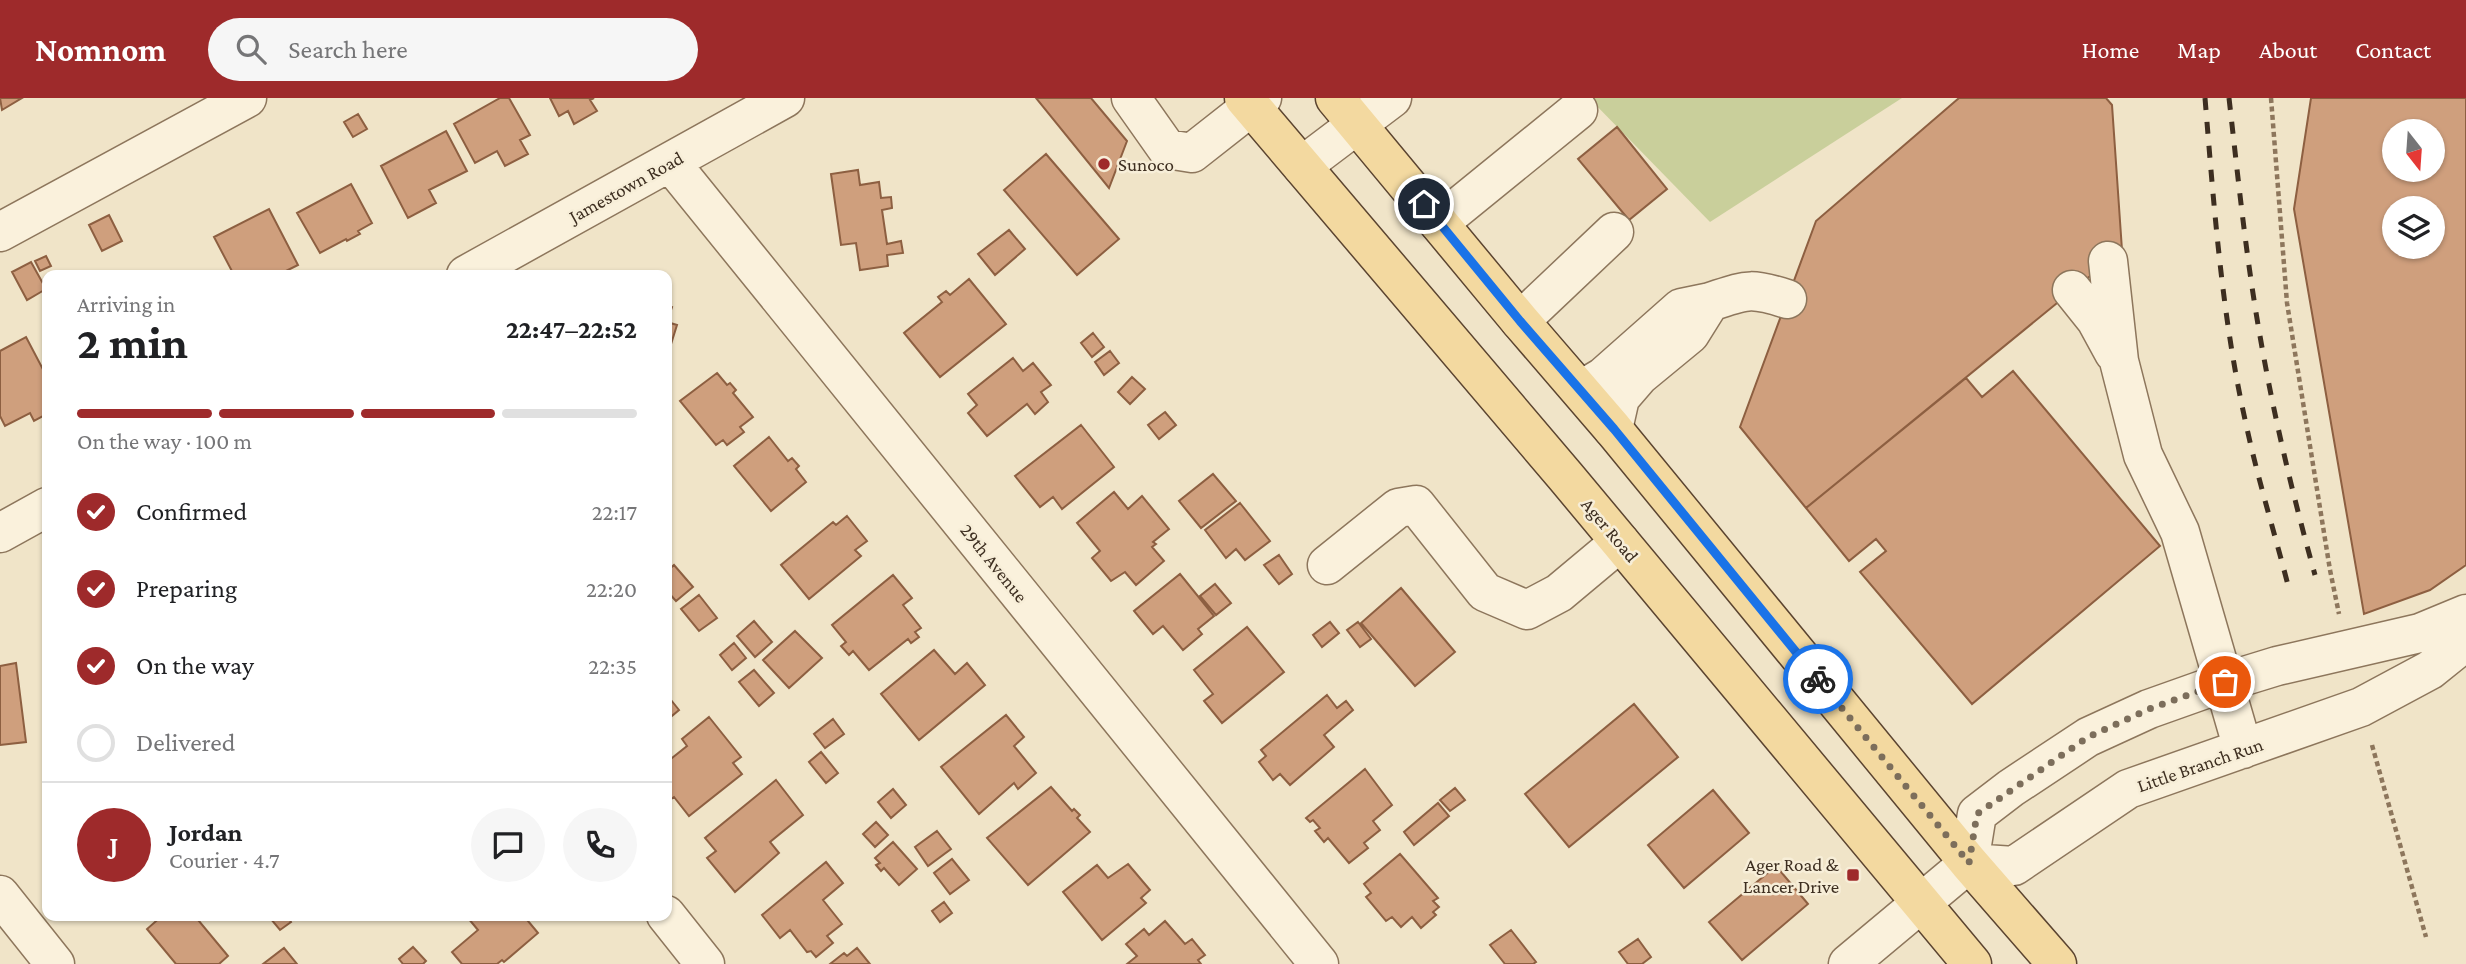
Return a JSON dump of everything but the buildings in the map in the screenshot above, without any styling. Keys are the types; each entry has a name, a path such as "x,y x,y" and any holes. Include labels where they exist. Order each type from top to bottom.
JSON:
{"main road":[{"name":"Ager Road","path":"1253,101 1302,166 1972,964"},
{"path":"1346,111 1520,321 1614,429 1969,863 2057,964"}],"street":[{"path":"0,232 247,98"},
{"name":"Jamestown Road","path":"475,270 785,98"},
{"path":"1131,98 1167,149 1192,153 1253,101"},
{"path":"1302,166 1346,111 1392,98"},
{"path":"1439,223 1578,110"},
{"name":"29th Avenue","path":"670,162 1319,964"},
{"path":"1520,321 1614,232"},
{"path":"2108,261 2119,361 2143,455 2180,532 2243,749"},
{"path":"1581,390 1603,377 1681,308 1746,290 1760,290 1787,299"},
{"path":"2073,290 2095,320 2119,361"},
{"path":"1614,429 1620,398 1639,376 1690,334 1710,302"},
{"path":"1327,565 1398,508 1416,505 1485,592 1527,610 1559,593 1620,542"},
{"path":"0,533 42,510"},
{"path":"1848,964 1969,863 1977,814 2088,737 2149,709 2225,682 2277,666 2420,633 2466,614"},
{"name":"Little Branch Run","path":"1969,863 2014,866 2128,789 2361,706 2430,670 2466,641"},
{"path":"0,895 55,964"},
{"path":"671,921 705,964"}],"path":[{"path":"2271,98 2287,303 2328,557 2341,621"},
{"path":"2368,733 2426,937"}],"green space":[{"path":"1589,98 1902,98 1710,222"}],"railway":[{"path":"2205,98 2220,262 2231,344 2251,445 2289,589"},
{"path":"2229,98 2246,247 2260,336 2284,456 2315,575"}],"way so far":[{"path":"1818,679 1969,863 1977,814 2011,788 2088,737 2149,709 2225,682"}],"place":[{"name":"Sunoco","path":"1104,164"},
{"name":"Ager Road & Lancer Drive","path":"1853,875"}],"route":[{"path":"1424,204 1520,321 1614,429 1818,679"}]}
